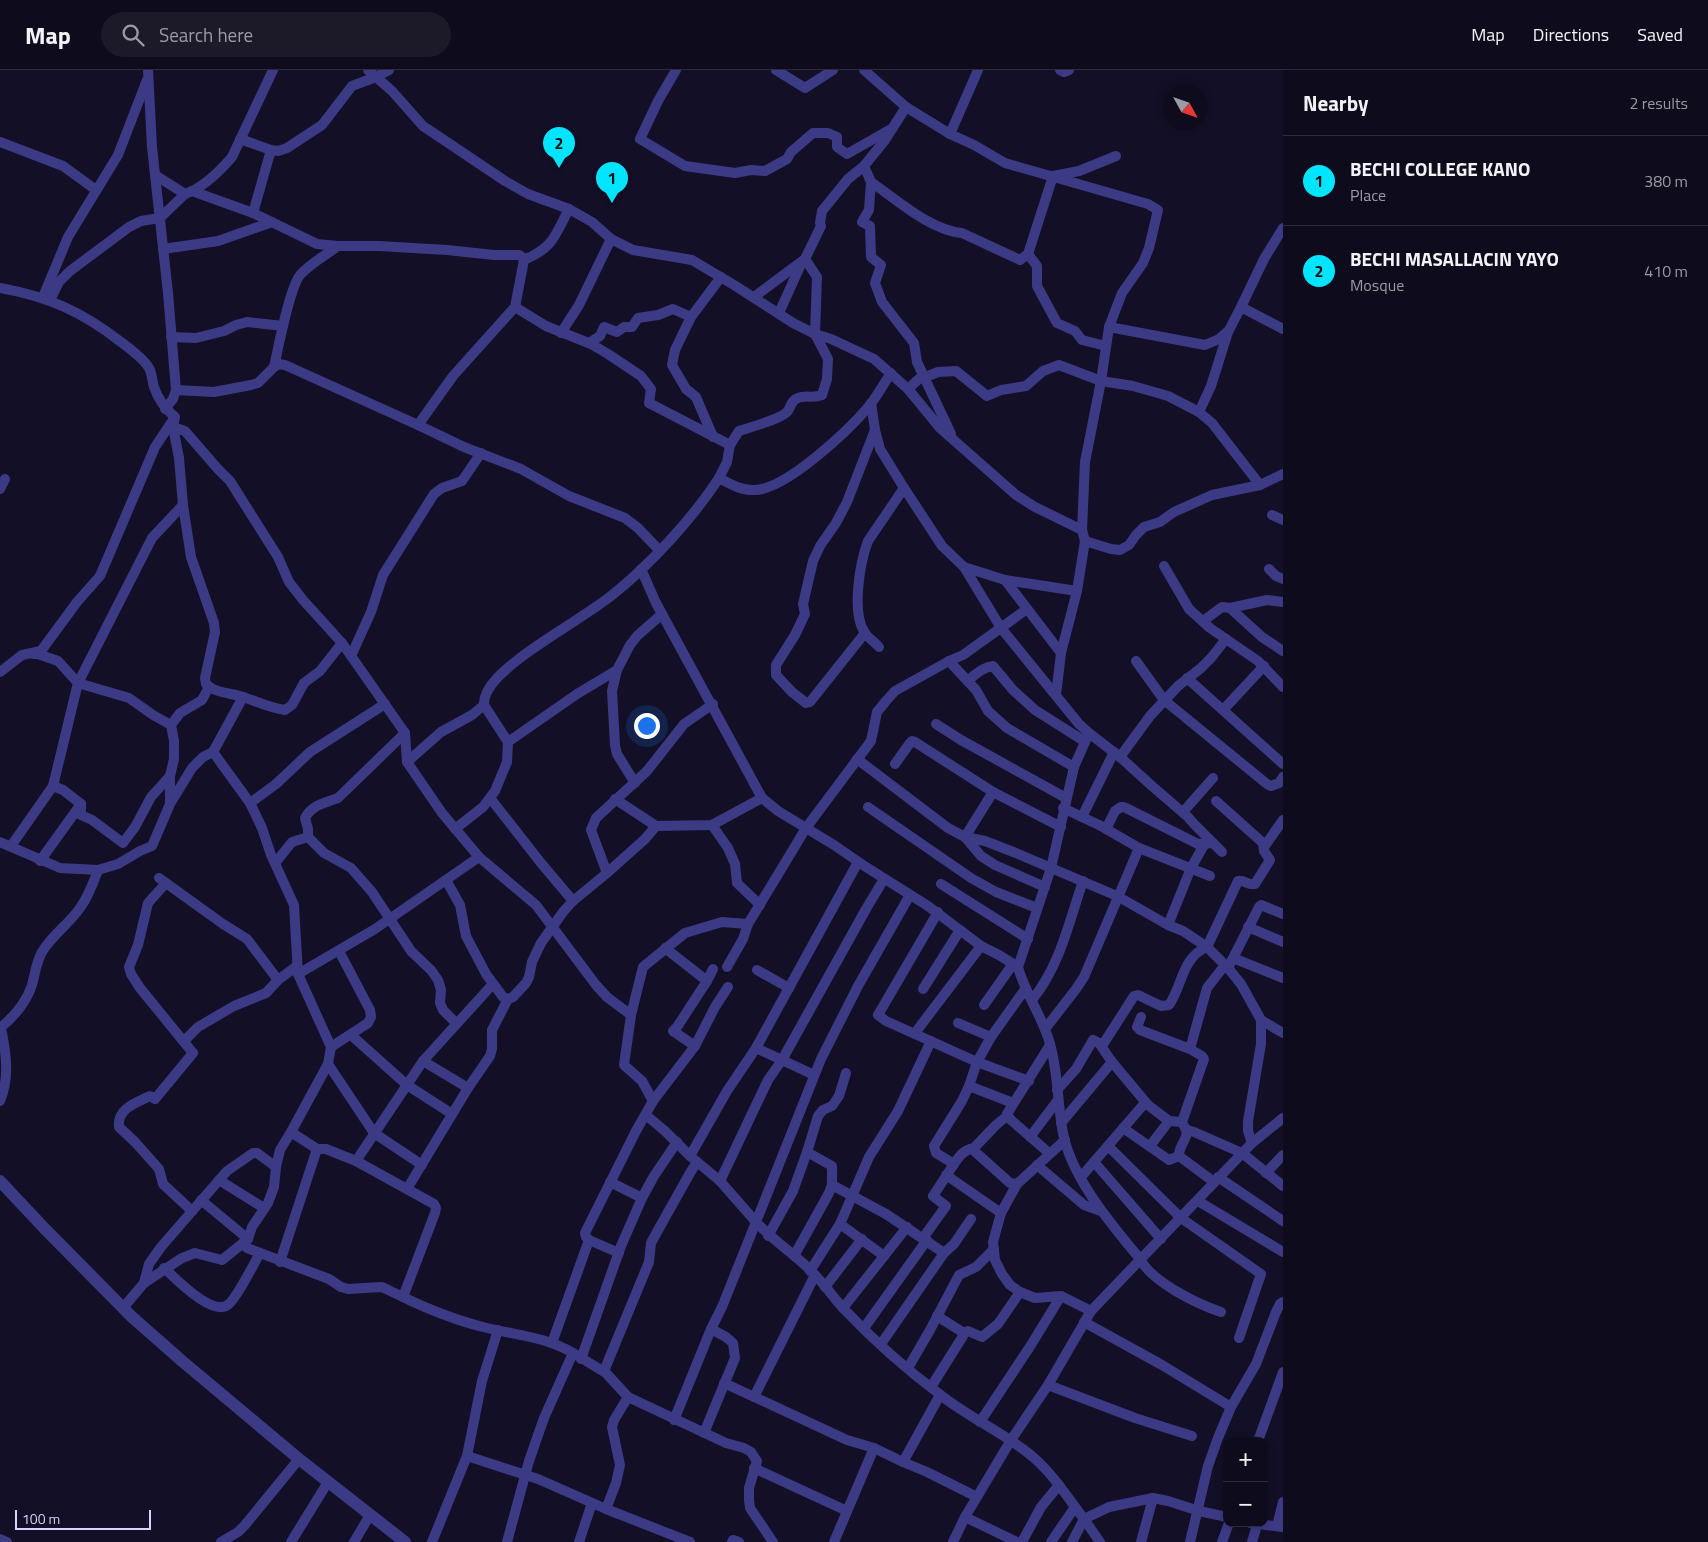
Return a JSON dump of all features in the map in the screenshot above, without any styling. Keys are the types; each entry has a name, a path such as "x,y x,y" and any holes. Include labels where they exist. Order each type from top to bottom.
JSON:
{"street":[{"path":"46,299 70,271 128,227 141,221 160,218 188,192 223,167 232,156 273,70"},
{"path":"240,139 271,150 278,151 287,148 322,125 352,86 372,74 389,70"},
{"path":"676,70 658,101 640,139 685,166 735,173 751,170 766,171 787,159 791,152 813,133 837,137 837,147 847,154 892,129"},
{"path":"776,70 805,88 833,70"},
{"path":"864,70 906,107 950,134 1005,163 1148,204 1158,210 1146,256 1122,293 1109,327 1085,462 1082,530 1085,541 1077,590 1060,652 1056,695"},
{"path":"950,134 978,70"},
{"path":"1060,70 1064,72 1069,70"},
{"path":"148,74 155,175 176,390 173,399 165,409"},
{"path":"46,299 68,237 118,154 148,74"},
{"path":"372,74 392,91 423,126 505,181 528,194 569,209 592,222 611,239 633,250 692,260 815,334 874,359 908,389 931,418 1016,495 1082,530"},
{"path":"779,313 821,226 822,211 848,179 864,166 906,107"},
{"path":"0,142 63,166 96,190"},
{"path":"253,212 271,150"},
{"path":"1053,176 1079,171 1116,156"},
{"path":"864,166 871,182 869,210 862,222 870,226 871,258 880,265 875,283 882,302 914,343 917,362 952,437"},
{"path":"155,175 188,192 253,212 317,244 519,255 524,260"},
{"path":"871,182 932,224 962,233 1020,260 1028,254 1053,176"},
{"path":"524,260 539,253 550,244 569,209"},
{"path":"162,249 218,241 272,222"},
{"path":"1199,412 1211,386 1228,332 1264,259 1283,228"},
{"path":"561,333 579,305 611,239"},
{"path":"274,367 283,326 298,276 306,268 338,246"},
{"path":"1028,254 1037,266 1037,286 1057,322 1076,331 1082,340 1106,346"},
{"path":"418,425 453,376 515,307 524,260"},
{"path":"754,297 804,260"},
{"path":"455,829 483,807 490,798 499,783 507,762 508,742 484,705 485,696 490,688 513,664 612,595 660,551 710,493 727,462 730,445 738,431 769,421 787,412 793,400 804,395 816,398 822,395 827,379 828,359 815,334 817,277 804,260"},
{"path":"713,437 696,397 686,389 672,365 675,350 691,317 721,277"},
{"path":"0,288 46,299 92,321 133,351 149,368 154,388 174,422 186,431 230,481 278,557 289,582 342,643 405,733 407,762 428,794 479,857 536,906 596,985 607,997 631,1016"},
{"path":"515,307 561,333 589,343 641,376 651,389 649,403 730,445"},
{"path":"1241,308 1283,329"},
{"path":"589,343 600,336 604,327 616,332 624,327 632,327 638,318 658,316 673,309 691,317"},
{"path":"172,337 196,338 224,331 247,322 283,326"},
{"path":"1109,327 1205,345 1219,340 1228,332"},
{"path":"176,390 214,392 251,385 258,383 279,364 285,365 464,447 521,468 569,496 625,518 638,528 660,551"},
{"path":"908,389 921,377 938,372 956,372 987,396 1002,390 1026,386 1043,371 1059,365 1101,380 1133,386 1168,396 1199,412 1212,423 1260,485"},
{"path":"719,478 738,488 756,490 770,486 806,465 830,445 871,403 892,373"},
{"path":"871,403 880,449 904,488 942,546 964,567 1002,628 1079,724 1087,737"},
{"path":"174,422 191,557 214,623 215,632 205,678 206,684 209,687 243,697 267,707 285,710 292,705 304,683 320,671 342,643"},
{"path":"0,672 22,655 41,651 77,602 100,576 155,447 174,422"},
{"path":"865,633 810,702 806,702 792,692 776,675 776,665 805,614 803,604 813,561 847,502 875,430"},
{"path":"351,656 384,575 434,494 442,488 462,482 481,453"},
{"path":"1085,541 1120,550 1129,545 1144,527 1160,522 1174,512 1212,495 1260,485 1283,474"},
{"path":"879,647 865,633 859,620 857,609 860,574 868,541 904,488"},
{"path":"11,846 53,786 78,683 152,538 183,505"},
{"path":"1272,515 1283,520"},
{"path":"1164,566 1189,609 1264,666 1283,687"},
{"path":"964,567 1005,580 1077,590"},
{"path":"641,569 662,614 713,704 762,798 778,811 938,912 981,946 1016,966 1046,1029 1064,1140 1071,1159 1100,1212 1143,1265 1178,1293 1221,1312"},
{"path":"1269,569 1276,576 1283,579"},
{"path":"1005,580 1060,652"},
{"path":"1203,621 1222,607 1230,608 1267,600 1283,602"},
{"path":"1230,608 1262,637 1283,651"},
{"path":"727,967 748,924 806,828 871,741 877,712 895,692 949,661 964,655 1027,609"},
{"path":"635,783 617,754 612,691 617,670 634,640 662,614"},
{"path":"1082,817 1117,754 1164,700 1211,658 1226,639"},
{"path":"22,655 38,654 58,661 78,683 128,698 171,725"},
{"path":"1136,660 1164,700 1267,784 1271,786 1279,783 1283,777"},
{"path":"949,661 968,680 988,711 1007,728 1074,767"},
{"path":"968,680 977,673 993,666 1013,690 1035,710 1117,754 1183,812 1208,844 1222,852"},
{"path":"1223,710 1264,666"},
{"path":"508,742 577,694 617,670"},
{"path":"1188,678 1283,764"},
{"path":"170,804 170,776 174,759 174,741 171,725 180,713 202,700 209,687"},
{"path":"0,842 60,868 98,870 118,864 152,846 170,804 192,768 203,757 213,752 243,697"},
{"path":"250,803 276,784 310,752 386,704"},
{"path":"607,874 591,830 596,818 648,771 684,724 713,704"},
{"path":"407,762 441,732 472,715 484,705"},
{"path":"936,724 1065,803 1082,817 1139,848 1210,876"},
{"path":"405,733 338,798 309,810 305,818 308,837 324,853 351,868 372,892 411,950 438,980 441,990 440,1003 443,1010 456,1024"},
{"path":"984,1006 1016,966 1028,939 1051,868 1074,767 1087,737"},
{"path":"895,764 912,741 992,792 1061,827"},
{"path":"123,1308 144,1282 182,1258 195,1253 222,1260 245,1241 270,1199 274,1187 280,1150 328,1064 331,1047 298,970 294,905 250,803 213,752"},
{"path":"857,760 948,828 965,836 985,841 1117,896 1168,925 1183,931 1207,946 1229,964 1261,1020 1262,1031 1259,1059 1248,1121 1248,1131 1252,1143"},
{"path":"81,804 81,815 92,820 123,843 135,827 151,797 170,776"},
{"path":"1183,812 1213,778"},
{"path":"53,786 63,790 81,804"},
{"path":"965,836 992,792"},
{"path":"490,798 546,870 574,901"},
{"path":"615,799 656,826 712,826 762,798"},
{"path":"1102,1046 1134,996 1138,995 1161,1006 1168,1005 1187,964 1197,951 1207,946 1238,881 1241,880 1255,884 1270,858 1264,850 1263,843 1216,801"},
{"path":"40,860 81,804"},
{"path":"868,807 971,878 996,892 1038,908"},
{"path":"1106,829 1116,811 1120,807 1124,807 1198,844 1208,844"},
{"path":"1264,847 1283,820"},
{"path":"407,1189 468,1088 490,1056 492,1030 508,999 513,997 526,983 538,949 553,926 574,901 607,874 645,839 656,826"},
{"path":"712,826 728,848 735,864 737,883 760,905"},
{"path":"965,836 981,856 1045,887"},
{"path":"276,862 292,842 308,837"},
{"path":"1168,925 1191,868 1208,844"},
{"path":"1046,1029 1084,977 1139,848"},
{"path":"184,1041 198,1027 234,1006 266,993 278,980 339,951 390,919 479,857"},
{"path":"604,1371 642,1280 648,1262 651,1243 727,1091 756,1048 858,862"},
{"path":"0,1102 5,1089 6,1070 5,1046 0,1028 25,1002 42,952 80,909 91,890 98,870"},
{"path":"720,1181 768,1080 782,1060 884,879"},
{"path":"446,880 460,905 466,936 492,984 503,997 508,999"},
{"path":"192,1211 163,1184 159,1169 119,1127 118,1119 122,1112 136,1102 150,1096 155,1099 194,1053 130,974 129,967 138,945 148,903 163,881 247,939 278,980"},
{"path":"1032,1000 1050,974 1083,881"},
{"path":"941,884 1028,939"},
{"path":"674,1420 711,1329 722,1307 814,1075 841,1018 910,895"},
{"path":"1190,1049 1207,988 1229,964 1256,910 1261,905 1283,914"},
{"path":"938,912 878,1015 886,1021 977,1062 1029,1081"},
{"path":"654,1101 642,1081 624,1065 631,1016 643,967 685,933 694,929 722,922 748,924"},
{"path":"1248,927 1283,942"},
{"path":"923,989 960,930"},
{"path":"915,1033 981,946"},
{"path":"665,948 707,981"},
{"path":"331,1047 368,1023 371,1017 370,1010 339,951"},
{"path":"1229,964 1283,978"},
{"path":"695,1046 673,1030 677,1027 714,969"},
{"path":"757,970 789,988"},
{"path":"356,1161 423,1061 492,984"},
{"path":"619,1253 589,1240 585,1233 654,1101 695,1046 728,987"},
{"path":"954,1164 936,1153 934,1146 970,1086 977,1062 991,1037 1026,988"},
{"path":"1141,1017 1137,1027 1140,1030 1190,1049 1204,1059 1184,1126 1186,1140 1179,1151 1179,1156"},
{"path":"1261,1020 1283,1033"},
{"path":"958,1023 991,1037"},
{"path":"351,1035 407,1085 452,1114"},
{"path":"1030,1136 1093,1040 1102,1046 1112,1062 1148,1105 1169,1121 1242,1153 1283,1186"},
{"path":"754,1397 813,1273 840,1224 869,1157 902,1104 931,1041"},
{"path":"864,1328 946,1206 943,1202 934,1199 933,1196 946,1175 962,1152 972,1149 1007,1116 1013,1103 1029,1081 1050,1045"},
{"path":"756,1048 814,1075"},
{"path":"423,1061 468,1088"},
{"path":"1061,1123 1112,1062"},
{"path":"328,1064 374,1133 422,1165"},
{"path":"768,1236 793,1191 818,1116 823,1110 832,1106 839,1096 846,1073"},
{"path":"970,1086 1013,1103"},
{"path":"1081,1177 1144,1104 1148,1105"},
{"path":"646,1115 720,1181 768,1236 813,1273 843,1308 908,1368 940,1395 1011,1440 1035,1458 1059,1485 1100,1542"},
{"path":"1007,1116 1049,1153"},
{"path":"953,1542 965,1517 1011,1440 1048,1385 1091,1311 1140,1259 1162,1239 1242,1153 1283,1118"},
{"path":"1150,1146 1169,1121"},
{"path":"1123,1128 1165,1158 1170,1160 1179,1156"},
{"path":"291,1132 317,1149 326,1149 356,1161 434,1204 436,1208 403,1297"},
{"path":"1064,1140 1017,1184 1001,1213 993,1242 995,1260 1010,1285 1020,1292 1035,1298 1061,1296 1091,1311"},
{"path":"508,1542 544,1418 577,1356 642,1198 677,1142"},
{"path":"1108,1146 1181,1218 1261,1274 1239,1338"},
{"path":"280,1262 317,1149"},
{"path":"972,1149 1010,1183 1017,1184"},
{"path":"794,1256 832,1185 832,1166 807,1152"},
{"path":"144,1282 149,1264 201,1200 227,1172 253,1153 258,1153 276,1168"},
{"path":"1266,1174 1283,1155"},
{"path":"1179,1156 1283,1221"},
{"path":"1094,1162 1162,1239"},
{"path":"1037,1164 1084,1205 1100,1212"},
{"path":"946,1175 1001,1213"},
{"path":"219,1180 264,1208"},
{"path":"0,1181 44,1229 123,1308 182,1361 299,1459 405,1542"},
{"path":"610,1182 642,1198"},
{"path":"832,1185 908,1227 944,1253"},
{"path":"201,1200 245,1241 247,1248 329,1279 341,1287 382,1287 437,1312 486,1328 522,1334 552,1343 604,1371 628,1397 674,1420 750,1452 757,1461 749,1488 750,1508 773,1542"},
{"path":"1198,1201 1283,1252"},
{"path":"881,1344 970,1219"},
{"path":"840,1224 884,1256"},
{"path":"843,1308 908,1227"},
{"path":"825,1287 862,1239"},
{"path":"552,1343 589,1240"},
{"path":"908,1368 960,1275 976,1268 994,1249"},
{"path":"164,1268 208,1304 219,1308 230,1304 260,1253"},
{"path":"937,1316 964,1333 968,1331 982,1337 998,1324 1020,1292"},
{"path":"980,1422 1031,1346 1061,1296"},
{"path":"1190,1542 1211,1457 1222,1425 1256,1364 1276,1312 1283,1302"},
{"path":"1084,1322 1232,1407"},
{"path":"704,1433 735,1358 733,1344 726,1337 711,1329"},
{"path":"432,1542 467,1456 482,1381 498,1330"},
{"path":"931,1388 964,1336 964,1333"},
{"path":"1259,1437 1283,1372"},
{"path":"724,1383 847,1440 874,1448 977,1497"},
{"path":"1048,1385 1135,1418 1192,1436"},
{"path":"903,1462 940,1395"},
{"path":"606,1509 616,1483 620,1465 612,1427 614,1420 628,1397"},
{"path":"834,1542 874,1448"},
{"path":"467,1456 526,1475 690,1542"},
{"path":"221,1542 238,1532 245,1525 299,1459"},
{"path":"754,1468 847,1511"},
{"path":"291,1542 328,1482"},
{"path":"1022,1542 1041,1507 1059,1485"},
{"path":"1140,1542 1153,1498"},
{"path":"1072,1542 1084,1519 1110,1507 1153,1498 1223,1516"},
{"path":"1280,1526 1283,1502"},
{"path":"579,1542 592,1503"},
{"path":"1051,1542 1074,1507"},
{"path":"354,1542 370,1515"},
{"path":"965,1517 1018,1542"},
{"path":"1222,1542 1228,1527"},
{"path":"1252,1542 1253,1527"},
{"path":"0,1539 7,1542"},
{"path":"732,1542 733,1540 739,1542"}],"place":[{"name":"BECHI MASALLACIN YAYO","path":"559,168"},
{"name":"BECHI COLLEGE KANO","path":"612,203"}]}
